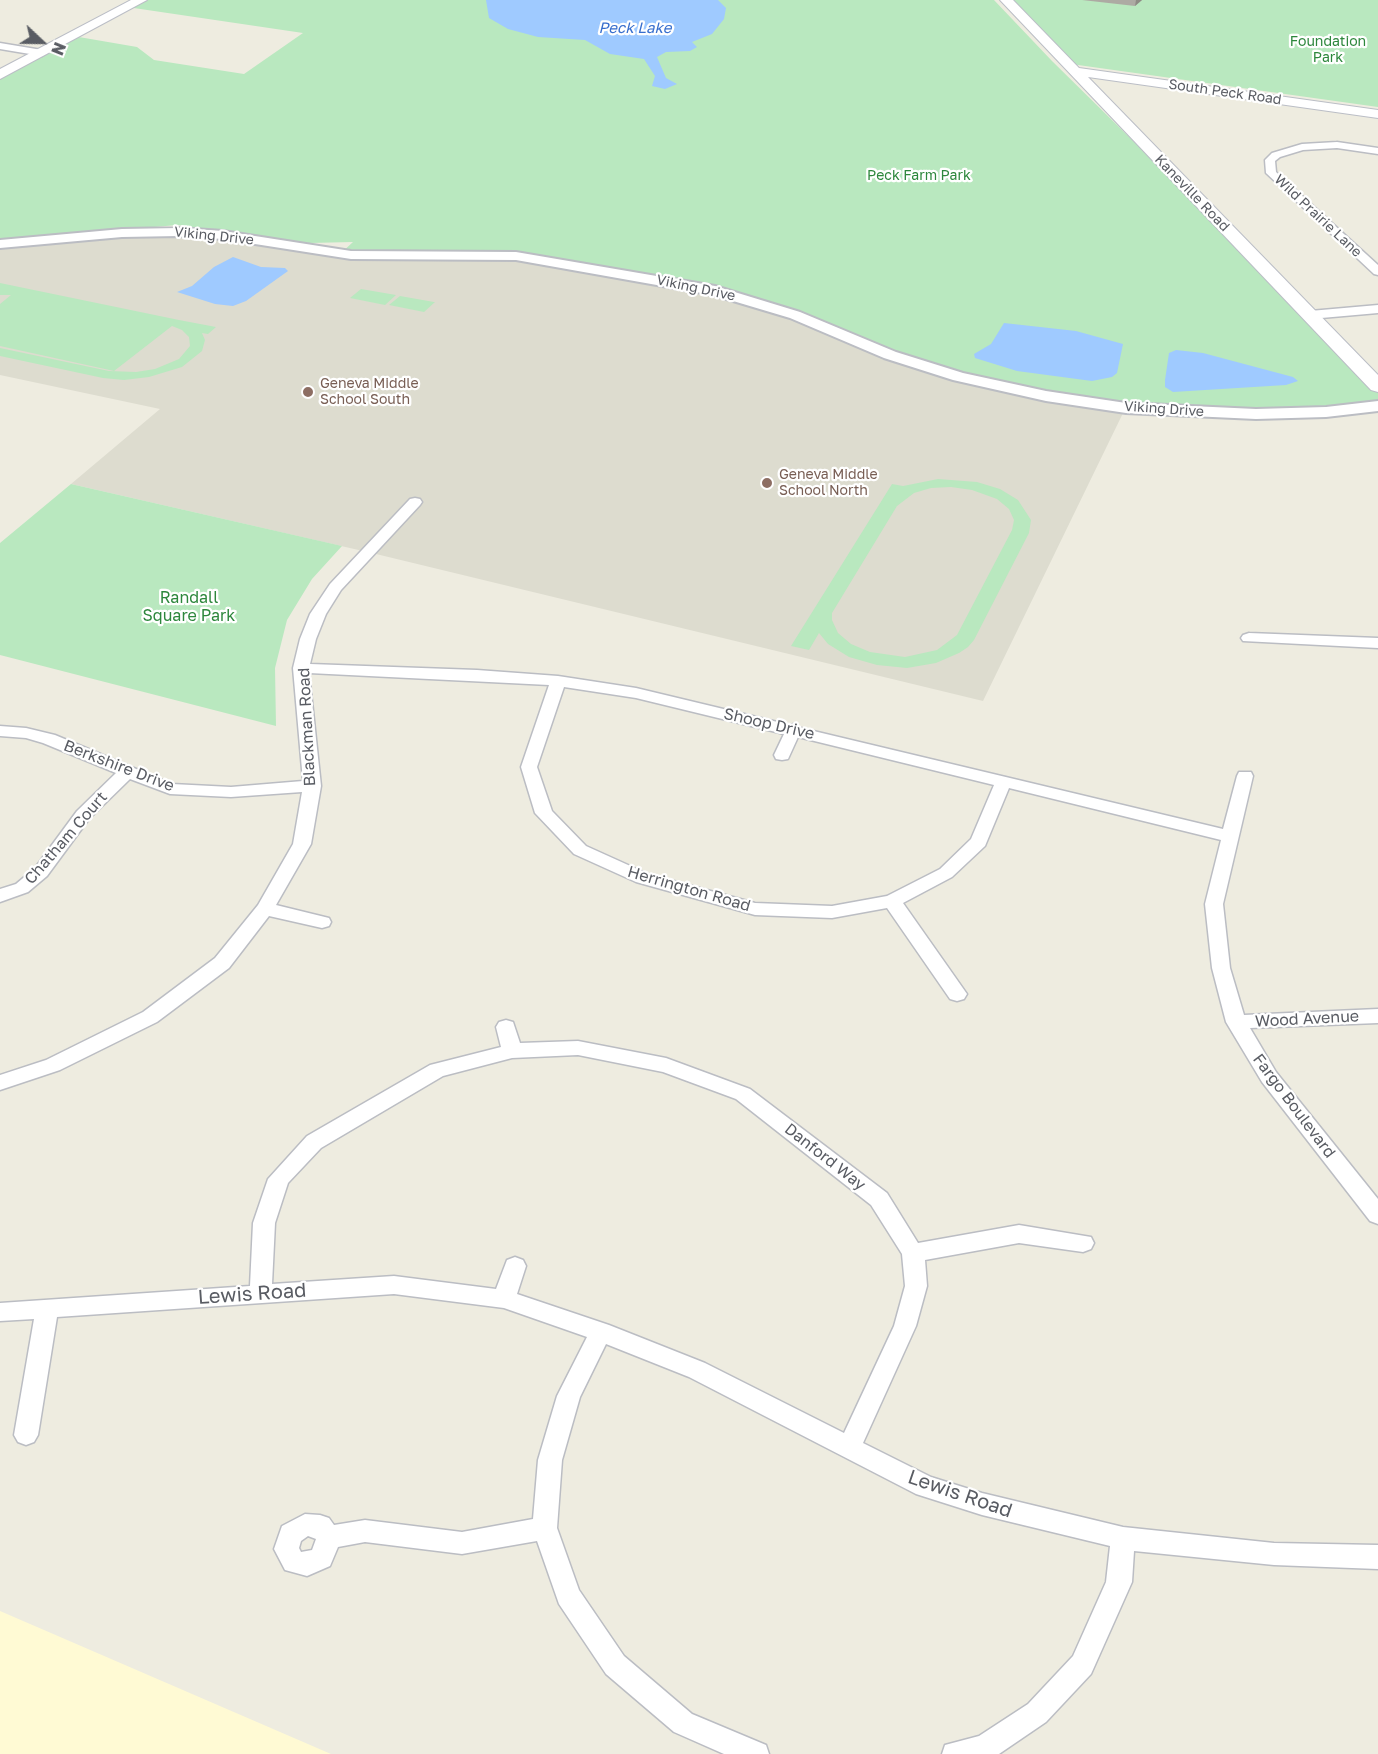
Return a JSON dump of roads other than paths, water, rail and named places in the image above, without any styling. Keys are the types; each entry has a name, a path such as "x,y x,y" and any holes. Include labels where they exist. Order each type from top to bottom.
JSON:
{"main road":[{"path":"0,75 141,0"},
{"name":"Kaneville Road","path":"1006,0 1378,386"},
{"name":"South Peck Road","path":"1073,71 1378,114"}],"street":[{"path":"0,46 42,53"},
{"name":"Wild Prairie Lane","path":"1378,151 1337,145 1302,147 1276,155 1270,160 1270,166 1271,173 1378,271"},
{"name":"Viking Drive","path":"0,244 122,233 179,232 224,236 351,255 516,256 715,291 795,315 890,355 948,374 1046,396 1126,408 1245,414 1326,412 1378,406"},
{"path":"1310,315 1378,309"},
{"name":"Blackman Road","path":"0,1083 53,1065 150,1017 222,963 265,909 302,843 312,786 301,668 308,639 318,615 335,586 415,502"},
{"path":"1249,638 1378,643"},
{"name":"Shoop Drive","path":"301,668 477,675 558,681 636,693 794,729 1229,836"},
{"name":"Herrington Road","path":"558,681 529,767 544,813 580,850 642,878 755,909 832,912 892,901 945,873 980,842 1004,781"},
{"path":"782,755 794,729"},
{"name":"Berkshire Drive","path":"0,731 26,733 49,739 170,789 231,792 312,786"},
{"name":"Chatham Court","path":"0,896 22,888 41,872 83,815 127,772"},
{"name":"Fargo Boulevard","path":"1245,776 1214,904 1221,968 1236,1022 1269,1077 1378,1215"},
{"path":"892,901 957,994"},
{"path":"265,909 322,922"},
{"name":"Wood Avenue","path":"1236,1022 1378,1016"},
{"path":"506,1027 512,1051"},
{"name":"Danford Way","path":"261,1293 264,1223 279,1179 314,1142 438,1070 512,1051 578,1048 666,1065 743,1094 879,1199 912,1253 916,1286 905,1326 849,1448"},
{"path":"912,1253 1019,1234 1083,1243"},
{"path":"504,1299 515,1266"},
{"name":"Lewis Road","path":"0,1312 394,1285 504,1299 602,1332 698,1370 925,1486 982,1504 1123,1538 1274,1554 1378,1557"},
{"path":"26,1435 47,1308"},
{"path":"602,1332 569,1396 550,1460 545,1528 568,1596 615,1665 683,1723 756,1754"},
{"path":"329,1538 364,1531 462,1543 545,1528"},
{"path":"955,1754 986,1751 1037,1713 1082,1665 1119,1582 1123,1538"}],"water":[{"name":"Peck Lake","path":"486,0 718,0 726,8 724,19 712,34 692,42 697,47 690,51 666,52 657,57 666,78 677,84 665,89 652,86 655,76 644,59 610,54 585,40 538,37 508,29 489,18"},
{"path":"233,257 261,267 285,268 288,271 246,301 233,306 215,304 177,292 192,286 214,267"},
{"path":"1004,323 1076,331 1123,344 1117,373 1112,377 1092,381 1017,371 975,358 974,354 991,344"},
{"path":"1176,350 1203,353 1293,377 1298,381 1286,385 1173,392 1165,387 1165,380 1169,353"}],"place":[{"name":"Geneva Middle School South","path":"308,392"},
{"name":"Geneva Middle School North","path":"767,483"}],"park label":[{"name":"Foundation Park","path":"1328,50"},
{"name":"Peck Farm Park","path":"919,176"},
{"name":"Randall Square Park","path":"189,607"}]}
